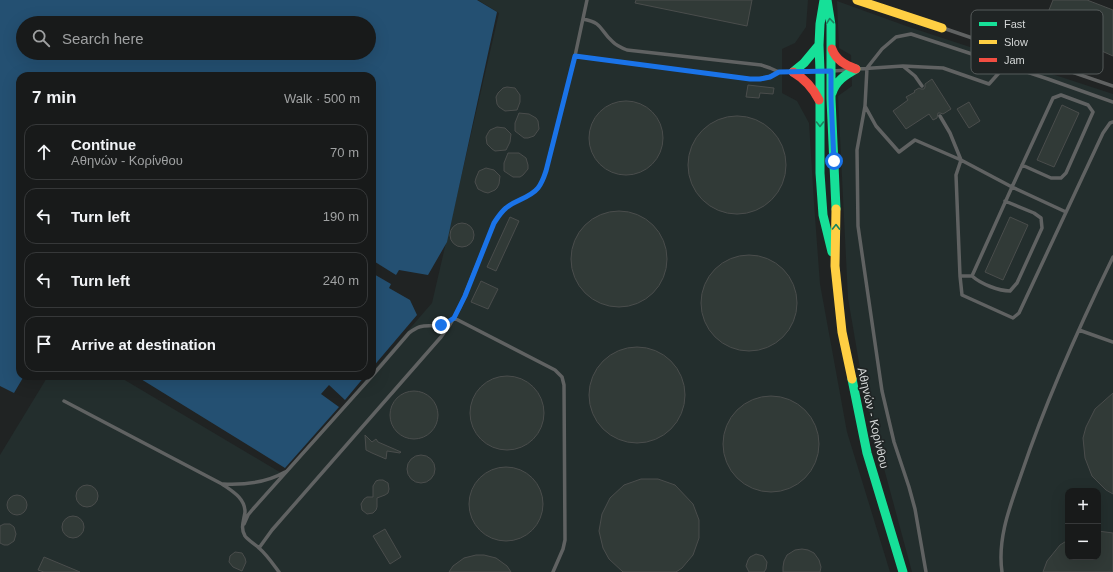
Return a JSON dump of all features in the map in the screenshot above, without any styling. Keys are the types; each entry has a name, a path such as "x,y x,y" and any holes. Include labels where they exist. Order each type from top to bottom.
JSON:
{"main road":[{"name":"Αθηνών - Κορίνθου","path":"824,0 820,24 819,45 820,172 823,215 835,266 842,332 866,446 903,572"},
{"name":"Αθηνών - Κορίνθου","path":"827,0 831,25 831,99 836,216 835,266"},
{"path":"857,0 942,28"},
{"path":"793,72 808,62 819,45"},
{"path":"831,46 833,54 839,61 856,69"},
{"path":"831,99 833,89 839,80 856,69"},
{"path":"793,72 808,82 814,89 820,101"}],"lane":[{"path":"259,548 272,530 441,337 454,318 465,296 494,223 507,207 537,190 543,182 575,56 587,0"},
{"path":"583,19 595,22 601,26 612,42 618,47 627,50 761,65 779,72 831,71 903,66 943,68 989,84 998,74"},
{"path":"942,28 971,38"},
{"path":"926,572 915,509 894,442 882,391 858,226 857,150 865,106 867,68 882,49 896,37 911,34 971,54"},
{"path":"575,56 750,79 770,77 779,72"},
{"path":"903,66 915,76 922,86"},
{"path":"1033,74 1113,102"},
{"path":"1078,74 1113,86"},
{"path":"972,276 1022,164 1052,98 1061,95 1088,105 1093,112 1066,174 1061,178 1052,178 1022,164"},
{"path":"865,106 876,126 899,152 915,140 961,160 1012,187 1066,212"},
{"path":"940,116 950,133 961,160 956,175 962,295 1013,318 1019,314 1103,132 1110,123 1113,122"},
{"path":"960,276 972,276 977,280 1003,291 1010,291 1017,283 1042,228 1041,218 1034,213 1006,201"},
{"path":"1002,572 1001,545 1006,519 1046,406 1113,257"},
{"path":"376,371 409,333 416,328 422,326 441,325 454,318"},
{"path":"454,318 555,370 562,377 564,385 565,540 563,549 553,572"},
{"path":"1079,330 1113,342"},
{"path":"243,528 248,515 368,380"},
{"path":"64,400 222,484 239,497 245,511 243,528 246,537 268,556 280,572"},
{"path":"222,484 237,485 254,483 280,475 291,468"}],"shaded area":[{"path":"478,0 808,0 806,27 795,43 782,49 782,93 797,101 809,123 820,284 847,432 890,572 0,572 0,455 46,380 125,380 283,474 365,380 376,380 376,367 432,303 499,13"},
{"path":"837,1 971,47 971,74 1052,74 1113,94 1113,572 912,572 865,398 848,298 838,96 852,86 851,55 839,48"}],"water":[{"path":"0,0 477,0 497,12 447,242 428,275 399,270 396,275 376,262 376,72 16,72 16,380 22,380 14,393 0,386"},
{"path":"376,275 391,284 389,288 410,300 417,315 376,363"},
{"path":"142,380 362,380 345,400 329,385 321,394 339,407 285,468"}],"building":[{"path":"636,0 752,0 747,26 635,3"},
{"path":"1053,0 1087,0 1113,10 1113,56 1103,52 1103,10 1049,10"},
{"path":"932,79 951,109 943,114 938,113 937,118 933,120 929,114 906,129 893,111 908,100 906,97 915,92 914,91 919,88 924,89 925,84"},
{"path":"748,85 774,88 773,94 760,93 759,98 746,97"},
{"path":"503,88 515,88 520,95 520,102 517,110 505,111 497,104 496,97 498,93"},
{"path":"626,101 640,104 652,112 660,124 663,138 660,152 652,164 640,172 626,175 612,172 600,164 592,152 589,138 592,124 600,112 612,104"},
{"path":"969,102 980,121 969,128 957,109"},
{"path":"1062,105 1079,113 1054,167 1037,160"},
{"path":"519,113 529,114 538,121 539,129 534,136 524,138 515,131 515,123"},
{"path":"737,116 756,120 772,130 782,146 786,165 782,184 772,200 756,210 737,214 718,210 702,200 692,184 688,165 692,146 702,130 718,120"},
{"path":"497,127 505,128 511,134 510,142 506,150 495,151 487,144 486,137 488,133 490,130"},
{"path":"508,153 519,153 526,158 528,169 520,177 513,177 504,171 504,163"},
{"path":"486,168 494,170 500,176 497,188 488,193 478,189 475,182 479,171"},
{"path":"619,211 638,214 653,225 664,240 667,259 664,278 653,293 638,304 619,307 600,304 585,293 574,278 571,259 574,240 585,225 600,214"},
{"path":"510,217 519,221 496,271 487,267"},
{"path":"1010,217 1028,225 1003,280 985,272"},
{"path":"462,223 471,226 474,235 471,244 462,247 453,244 450,235 453,226"},
{"path":"749,255 767,258 783,269 794,285 797,303 794,321 783,337 767,348 749,351 731,348 715,337 704,321 701,303 704,285 715,269 731,258"},
{"path":"481,281 498,289 488,309 471,302"},
{"path":"637,347 655,351 664,355 671,361 677,368 681,377 685,395 681,413 677,422 671,429 664,435 655,439 637,443 619,439 610,435 603,429 597,422 593,413 589,395 593,377 597,368 603,361 610,355 619,351"},
{"path":"507,376 521,379 533,387 541,399 544,413 541,427 533,439 521,447 507,450 493,447 481,439 473,427 470,413 473,399 481,387 493,379"},
{"path":"409,391 419,391 428,395 434,401 438,410 438,420 434,429 428,435 419,439 409,439 400,435 394,429 390,420 390,410 394,401 400,395"},
{"path":"1113,393 1113,494 1106,490 1092,476 1085,458 1083,438 1086,427 1095,409"},
{"path":"771,396 789,400 798,404 805,410 811,417 815,426 819,444 815,462 811,471 805,478 798,484 789,488 771,492 753,488 744,484 737,478 731,471 727,462 723,444 727,426 731,417 737,410 744,404 753,400"},
{"path":"365,435 372,442 376,439 378,442 401,452 387,451 386,459 372,453 366,450"},
{"path":"421,455 431,459 435,469 431,479 421,483 411,479 407,469 411,459"},
{"path":"506,467 520,470 532,478 540,490 543,504 540,518 532,530 520,538 506,541 492,538 480,530 472,518 469,504 472,490 480,478 492,470"},
{"path":"641,479 658,479 675,485 693,504 699,520 699,538 693,555 682,568 676,572 623,572 609,559 603,548 599,531 602,514 610,498 624,485"},
{"path":"383,480 388,483 388,493 377,498 376,510 373,513 367,514 362,510 361,504 367,497 373,497 373,486 376,481"},
{"path":"87,485 95,488 98,496 95,504 87,507 79,504 76,496 79,488"},
{"path":"13,495 21,495 27,501 27,509 21,515 13,515 7,509 7,501"},
{"path":"73,516 81,519 84,527 81,535 73,538 65,535 62,527 65,519"},
{"path":"10,524 14,527 16,534 14,541 8,545 0,543 0,526"},
{"path":"385,529 401,557 390,564 373,536"},
{"path":"1101,531 1113,533 1113,572 1043,572 1047,561 1060,545 1065,542 1065,560 1101,560"},
{"path":"802,549 814,553 819,560 821,567 820,572 783,572 784,561 787,555 795,550"},
{"path":"235,552 242,553 245,558 246,562 242,571 233,567 229,562 230,556"},
{"path":"756,554 763,556 767,562 764,572 749,572 746,566 750,557"},
{"path":"476,555 496,558 507,566 511,572 449,572 453,566 464,558"},
{"path":"44,557 80,572 44,572 38,570"}],"traffic: fast":[{"path":"824,0 820,24 819,45 820,173 823,215 832,252"},
{"path":"827,0 831,25 831,99 836,209"},
{"path":"793,72 804,63 819,45"},
{"path":"832,93 841,79 856,69"},
{"path":"852,379 867,453 903,572"}],"traffic: slow":[{"path":"857,0 942,28"},
{"path":"836,209 835,266 842,332 852,379"}],"traffic: jam":[{"path":"832,49 841,62 856,69"},
{"path":"793,72 808,84 819,100"}],"route":[{"path":"441,325 454,318 465,296 494,223 500,214 507,207 537,190 543,182 575,56 750,79 770,77 779,72 831,71 834,161"}]}
